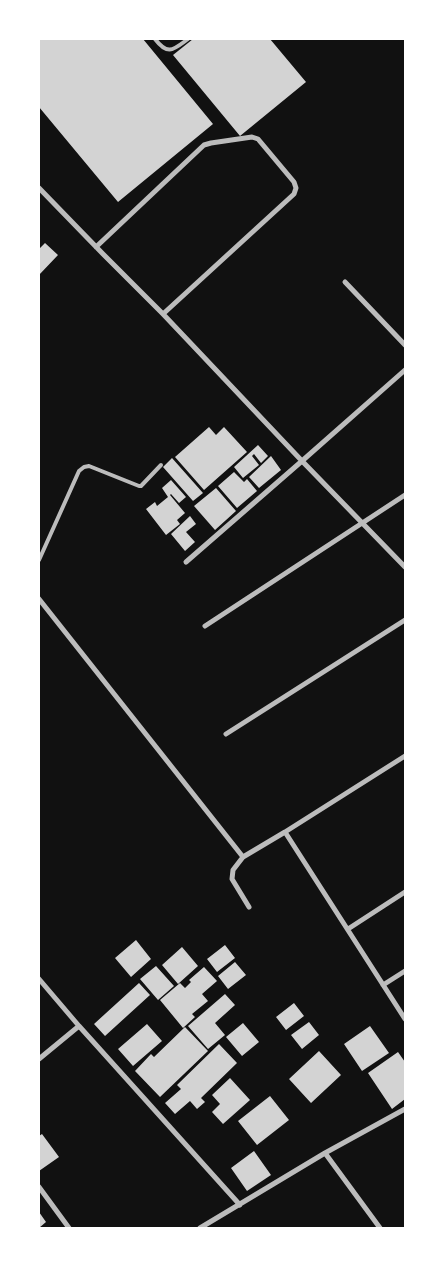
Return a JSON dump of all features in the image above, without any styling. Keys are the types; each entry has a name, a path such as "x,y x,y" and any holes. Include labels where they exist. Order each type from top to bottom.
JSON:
{"street":[{"path":"96,247 204,145 244,138 255,137 258,139 294,182 296,188 294,194 163,314"},
{"path":"39,188 163,314 405,567"},
{"path":"345,282 405,345"},
{"path":"186,562 405,370"},
{"path":"205,626 405,495"},
{"path":"39,598 243,857"},
{"path":"226,734 405,620"},
{"path":"249,907 232,879 234,870 243,857 405,756"},
{"path":"285,832 405,1018"},
{"path":"348,929 405,892"},
{"path":"383,985 405,971"},
{"path":"39,979 240,1205"},
{"path":"39,1059 79,1026"},
{"path":"200,1228 325,1153 405,1109"},
{"path":"325,1153 380,1228"},
{"path":"39,1187 69,1228"}],"lane":[{"path":"155,39 162,47 169,50 174,49 188,39"},
{"path":"39,560 79,471 84,467 89,466 141,486 161,465"}],"building":[{"path":"39,39 143,39 213,124 118,202 39,107"},
{"path":"193,39 270,39 306,82 240,136 173,55"},
{"path":"45,243 58,255 39,275 39,249"},
{"path":"209,427 216,435 224,427 247,452 204,490 175,457"},
{"path":"258,445 268,456 261,463 254,454 252,456 259,465 243,478 234,467"},
{"path":"271,456 281,470 259,488 249,477"},
{"path":"172,458 203,493 193,501 163,467"},
{"path":"234,472 244,482 247,479 257,491 237,508 218,486"},
{"path":"171,480 186,497 179,503 170,495 185,513 177,520 180,524 166,535 146,509 155,502 157,506 168,497 162,488"},
{"path":"216,488 236,511 215,530 194,506"},
{"path":"190,516 196,524 186,532 195,542 185,551 171,534"},
{"path":"136,940 151,959 131,977 115,958"},
{"path":"225,945 235,958 217,972 207,959"},
{"path":"182,947 198,966 178,984 162,965"},
{"path":"235,962 246,975 228,989 218,976"},
{"path":"156,966 174,986 158,1000 140,979"},
{"path":"204,967 217,981 202,994 208,1001 192,1014 195,1017 183,1028 160,1000 180,983 185,988 191,982 189,980"},
{"path":"139,983 150,995 105,1036 94,1024"},
{"path":"225,994 235,1005 215,1023 225,1035 208,1049 188,1026"},
{"path":"294,1003 304,1016 286,1030 276,1017"},
{"path":"309,1022 319,1035 302,1049 291,1035"},
{"path":"243,1023 259,1042 242,1056 226,1037"},
{"path":"147,1024 162,1041 133,1066 118,1049"},
{"path":"370,1026 389,1053 362,1071 344,1044"},
{"path":"185,1027 208,1051 160,1097 135,1071 151,1054 154,1057"},
{"path":"219,1044 237,1063 201,1098 205,1102 197,1109 190,1101 175,1114 165,1103 181,1089 177,1085"},
{"path":"319,1051 341,1075 311,1103 289,1079"},
{"path":"398,1052 405,1062 405,1099 392,1109 368,1073"},
{"path":"230,1078 250,1100 223,1124 212,1112 220,1104 212,1095"},
{"path":"270,1096 289,1120 257,1145 238,1121"},
{"path":"42,1134 59,1157 39,1171 39,1136"},
{"path":"254,1151 271,1175 247,1191 231,1168"},
{"path":"39,1212 46,1222 39,1228"}]}
